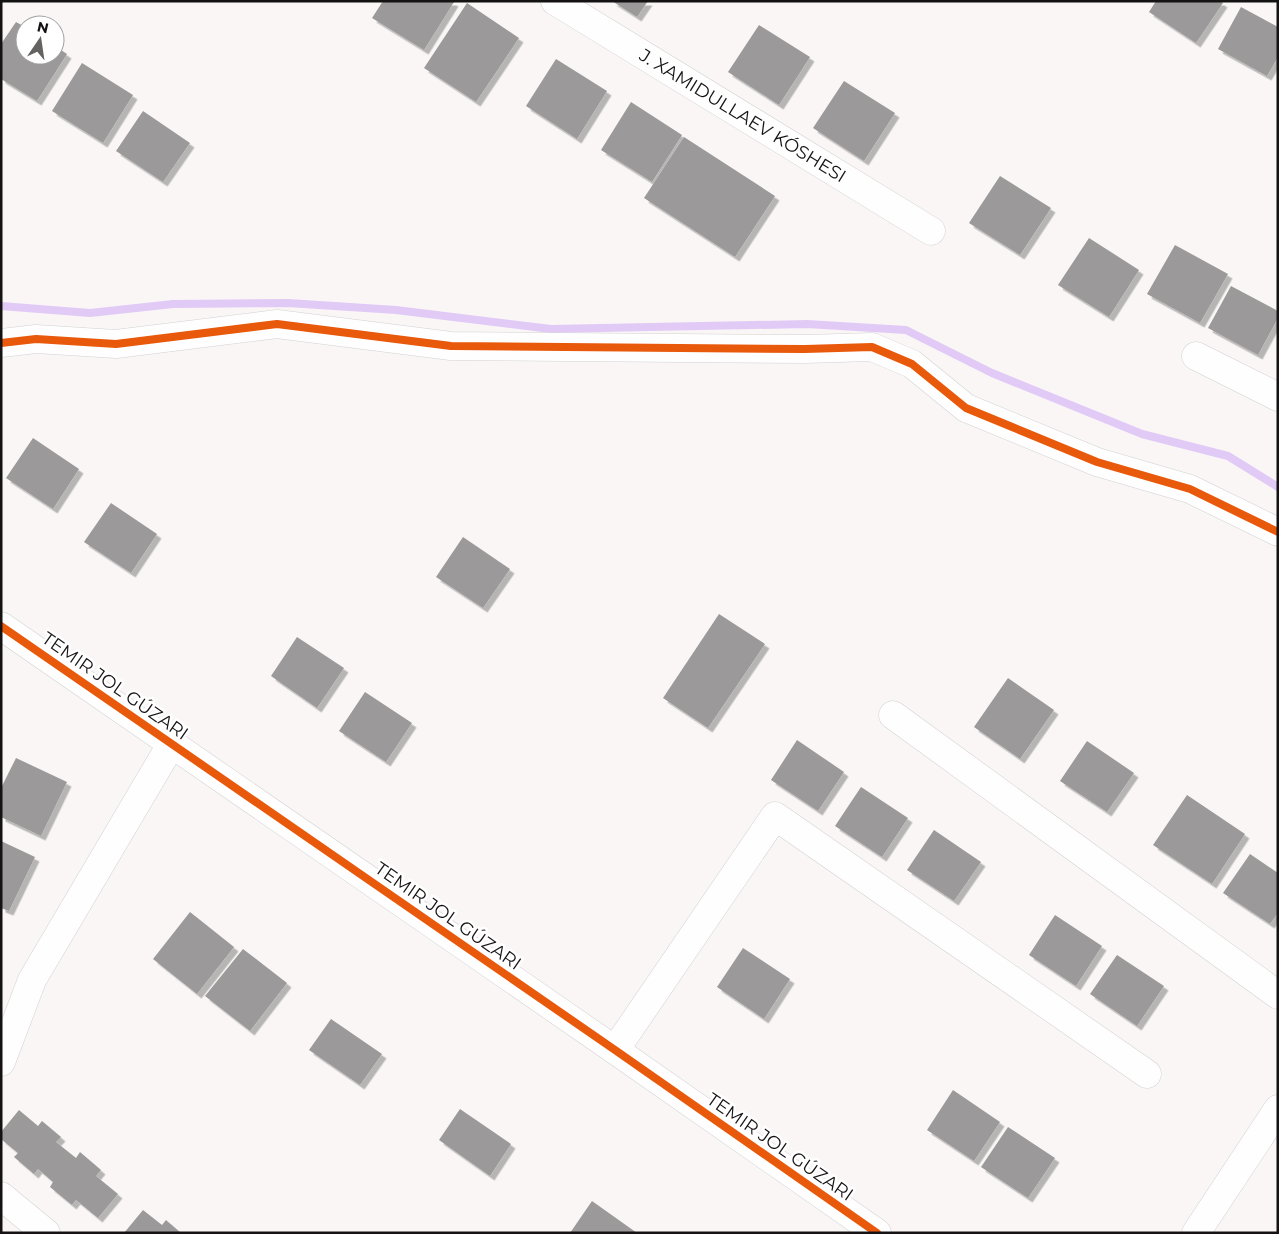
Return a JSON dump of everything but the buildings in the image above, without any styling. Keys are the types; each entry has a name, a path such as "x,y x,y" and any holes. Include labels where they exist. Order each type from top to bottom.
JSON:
{"street":[{"name":"J. XAMIDULLAEV KÓSHESI","path":"555,1 931,231"},
{"path":"1,342 36,339 116,344 277,324 451,346 805,349 872,347 912,364 966,408 1097,462 1190,489 1278,532"},
{"path":"1196,356 1278,397"},
{"path":"1,626 615,1050 876,1233"},
{"path":"893,715 1278,995"},
{"path":"1,1062 32,980 172,743"},
{"path":"615,1050 774,816 1146,1074"},
{"path":"1196,1233 1278,1109"},
{"path":"1,1196 46,1233"}],"waterway":[{"path":"1,306 90,313 173,304 288,303 396,310 551,329 807,324 906,330 992,373 1142,434 1228,456 1278,487"}],"cycle path":[{"path":"1,343 36,339 116,344 277,324 451,346 805,349 872,347 912,364 966,408 1097,462 1190,489 1278,532"},
{"name":"TEMIR JOL GÚZARI","path":"1,626 877,1233"}]}
